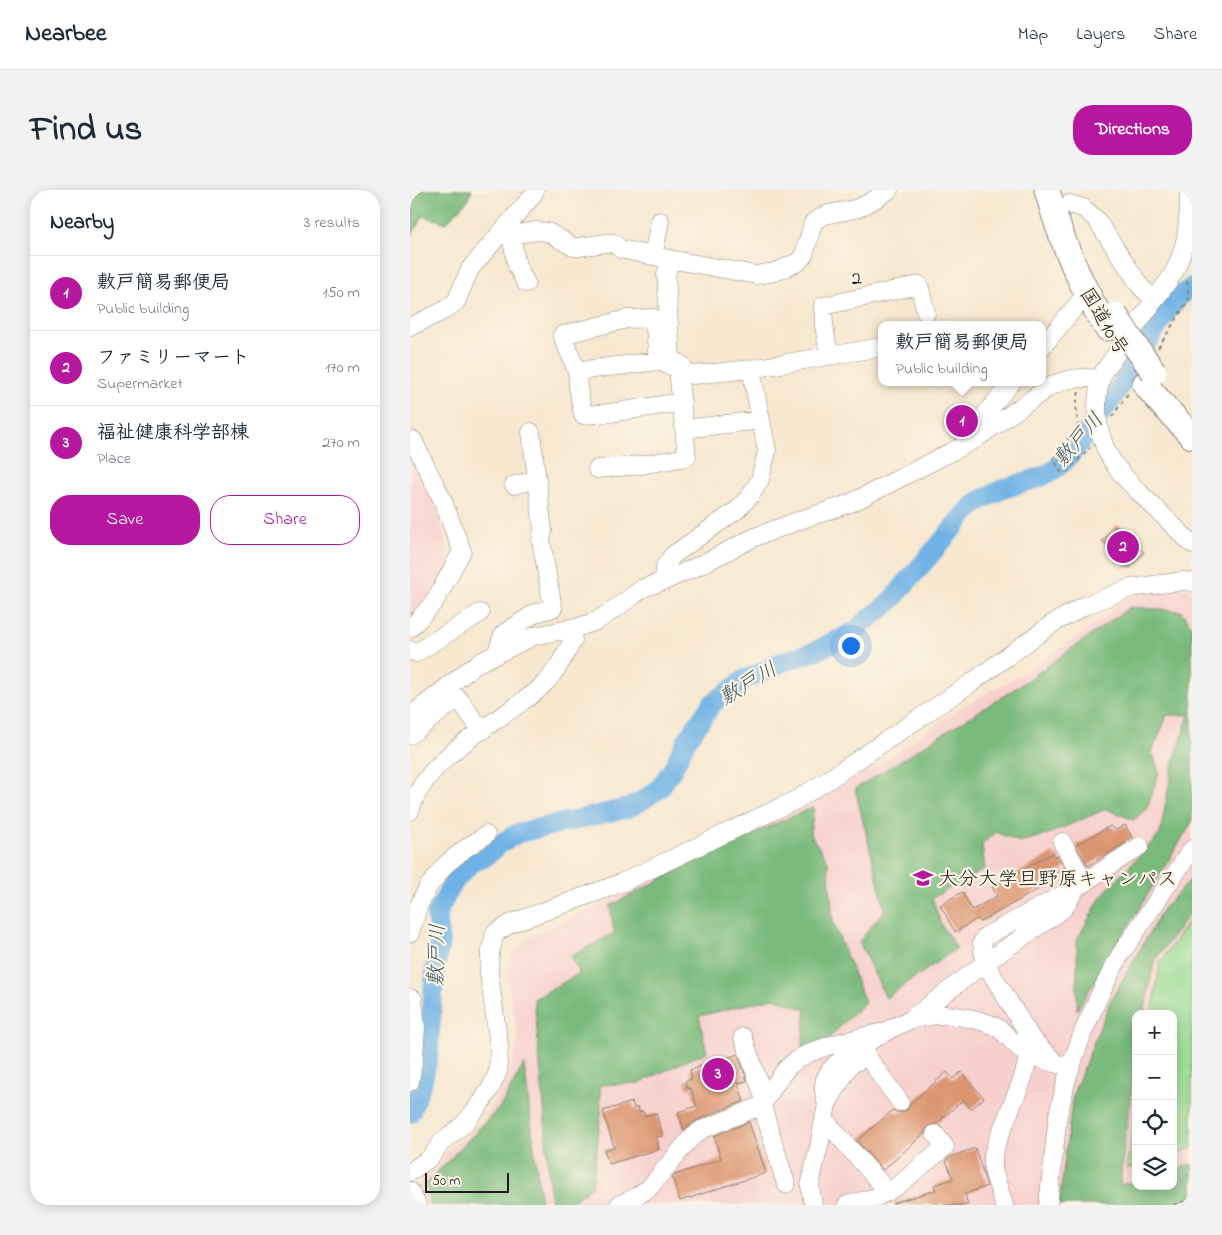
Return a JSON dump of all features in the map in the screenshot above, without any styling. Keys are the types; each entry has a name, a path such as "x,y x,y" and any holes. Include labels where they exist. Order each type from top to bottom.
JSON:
{"highway":[{"name":"国道10号","path":"1047,190 1061,234 1087,293 1133,343 1166,408 1192,436"},
{"name":"国道10号","path":"1067,197 1080,242 1111,321"},
{"name":"国道10号","path":"1150,378 1192,414"}],"street":[{"path":"410,327 443,311 456,302 470,269 478,258 508,232 536,190"},
{"path":"508,232 548,232 573,247 613,243 621,249 756,275 775,272 798,262 804,255 813,222 816,220 823,216 857,208 889,190"},
{"path":"1189,190 1188,227 1180,261 1173,274 1109,363 1101,378 1097,406 1099,426 1105,447 1119,469 1192,544"},
{"path":"1067,197 1096,219 1141,287 1154,300"},
{"path":"597,470 687,457 682,402 682,365 671,358 666,274 662,258 660,221"},
{"path":"508,232 517,266 526,283"},
{"name":"2","path":"829,356 823,306 919,285 926,313"},
{"path":"1046,342 1087,293"},
{"path":"658,361 654,318 628,319 562,336 577,371 583,414 610,413 682,402"},
{"path":"577,371 658,361 693,375 751,369 878,348"},
{"path":"664,581 665,566 673,555 737,510 750,496 760,480 767,450 751,369"},
{"path":"410,716 478,663 534,636 579,627 597,621 643,588 698,566 755,537 848,504 955,450 991,428 1049,387 1071,378 1101,378"},
{"path":"955,450 1009,386"},
{"path":"684,429 761,420"},
{"path":"496,655 503,634 535,613 553,608 541,540 543,531 531,432"},
{"path":"410,441 413,440 442,499 462,551 435,601 410,628"},
{"path":"514,486 537,480"},
{"path":"410,1172 430,1158 441,1143 464,1124 485,1096 498,1072 499,1046 489,973 490,953 495,933 512,923 621,883 796,800 971,683 1052,624 1084,606 1138,586 1183,580 1192,582"},
{"path":"410,650 416,653 480,614"},
{"path":"410,811 422,784 435,768 457,748 540,688 555,671 573,640 570,628"},
{"path":"410,735 458,698 482,731"},
{"path":"410,933 418,907 428,887 445,865 486,835"},
{"path":"1062,842 1081,885"},
{"path":"1063,1065 1031,1038 985,963 982,943 986,936 1081,885 1140,846"},
{"path":"1048,1205 1062,1094 1063,1065 1075,1052 1093,1008 1116,963 1192,849"},
{"path":"813,1205 810,1186 826,1112 850,1065 864,1058 867,1044 909,1020 985,963"},
{"path":"410,998 413,999 416,1028 410,1082"},
{"path":"909,1020 944,1015 985,1022 1003,1032 1016,1046 1029,1054 1063,1065"},
{"path":"619,1205 649,1188 689,1140 701,1130 746,1112 763,1102 787,1067 800,1057 824,1048 885,1032"},
{"path":"743,1037 786,1184"},
{"path":"865,1054 900,1102"},
{"path":"1004,1205 993,1170 993,1155 1024,1078 1029,1054"},
{"path":"826,1112 888,1192"},
{"path":"847,1205 877,1197 896,1187 945,1147 935,1134"},
{"path":"410,1191 417,1205"}],"path":[{"path":"1187,273 1189,299"},
{"path":"1083,377 1076,406 1078,426 1053,459 1061,472 1068,470 1089,449"},
{"path":"1174,1205 1192,1200"}],"shaded area":[{"path":"410,470 428,470 452,569 410,628"},
{"name":"大分大学旦野原キャンパス","path":"1187,588 1192,591 1192,1205 410,1205 410,1197 422,1177 437,1169 449,1150 484,1120 507,1081 518,1041 514,1011 506,976 513,953 528,938 619,897 687,859 796,809 881,764 952,713 1025,672 1093,626 1127,596"}],"green space":[{"path":"410,190 472,190 467,201 446,223 423,216 410,238"},
{"path":"1130,607 1181,611 1192,626 1192,822 1077,1010 1077,940 1102,895 1160,834 1172,768 1189,715 1167,715 1152,752 1159,772 1147,808 1134,820 1106,809 1046,835 1020,842 995,832 982,845 985,869 932,898 941,925 957,948 886,998 859,942 885,909 855,789 1019,686"},
{"path":"814,807 810,834 828,861 833,922 865,1002 824,1043 802,1048 806,1010 774,998 699,1016 707,1052 639,1083 600,1085 601,1114 592,1186 568,1205 551,1205 534,999 580,973 570,957 614,933 610,906 728,844"},
{"path":"1192,878 1192,910 1154,962 1145,1010 1132,1010 1132,1087 1120,1185 1132,1182 1132,1190 1177,1190 1177,1169 1192,1164 1192,1199 1162,1205 1059,1205 1073,1094 1111,1000 1163,909"},
{"path":"1192,916 1192,1148 1177,1153 1177,1010 1153,1010 1160,963"},
{"path":"524,1064 541,1205 430,1205 426,1184 500,1107"},
{"path":"1132,1135 1132,1167 1126,1169"}],"building":[{"path":"1117,525 1123,530 1125,528 1131,534 1128,537 1144,552 1130,568 1102,541"},
{"path":"1125,825 1132,837 1088,866 1076,845 1110,826 1116,830"},
{"path":"1053,853 1055,857 1057,855 1065,868 1048,878 1048,884 980,922 977,919 955,932 940,905 962,892 972,910 997,896 992,887"},
{"path":"738,1054 747,1081 738,1083 744,1101 697,1120 684,1130 678,1112 697,1106 691,1089 687,1088 685,1081 692,1079 690,1070"},
{"path":"947,1072 953,1079 961,1072 984,1098 971,1109 963,1100 936,1124 928,1126 925,1133 883,1170 857,1141 893,1110 901,1113 907,1110 910,1104"},
{"path":"632,1102 634,1108 638,1107 639,1112 643,1111 644,1116 656,1113 663,1136 656,1137 659,1149 609,1164 604,1150 614,1147 603,1111"},
{"path":"749,1122 766,1173 680,1201 672,1177 721,1159 714,1136"},
{"path":"975,1148 987,1186 965,1194 968,1205 893,1205 893,1203 936,1190 934,1185 953,1179 946,1160"}],"waterway":[{"name":"敷戸川","path":"410,1113 422,1083 428,1058 435,969 440,942 436,915 453,883 471,863 484,858 500,844 518,833 628,808 659,789 672,770 687,740 712,704 745,679 780,663 816,651 859,629 861,625 889,603 967,512 979,501 1003,489 1041,477 1064,462 1112,399 1168,310 1181,295 1192,287"}],"place":[{"name":"敷戸簡易郵便局","path":"962,421"},
{"name":"ファミリーマート","path":"1123,547"},
{"name":"大分大学旦野原キャンパス","path":"923,878"},
{"name":"福祉健康科学部棟","path":"718,1074"}]}
